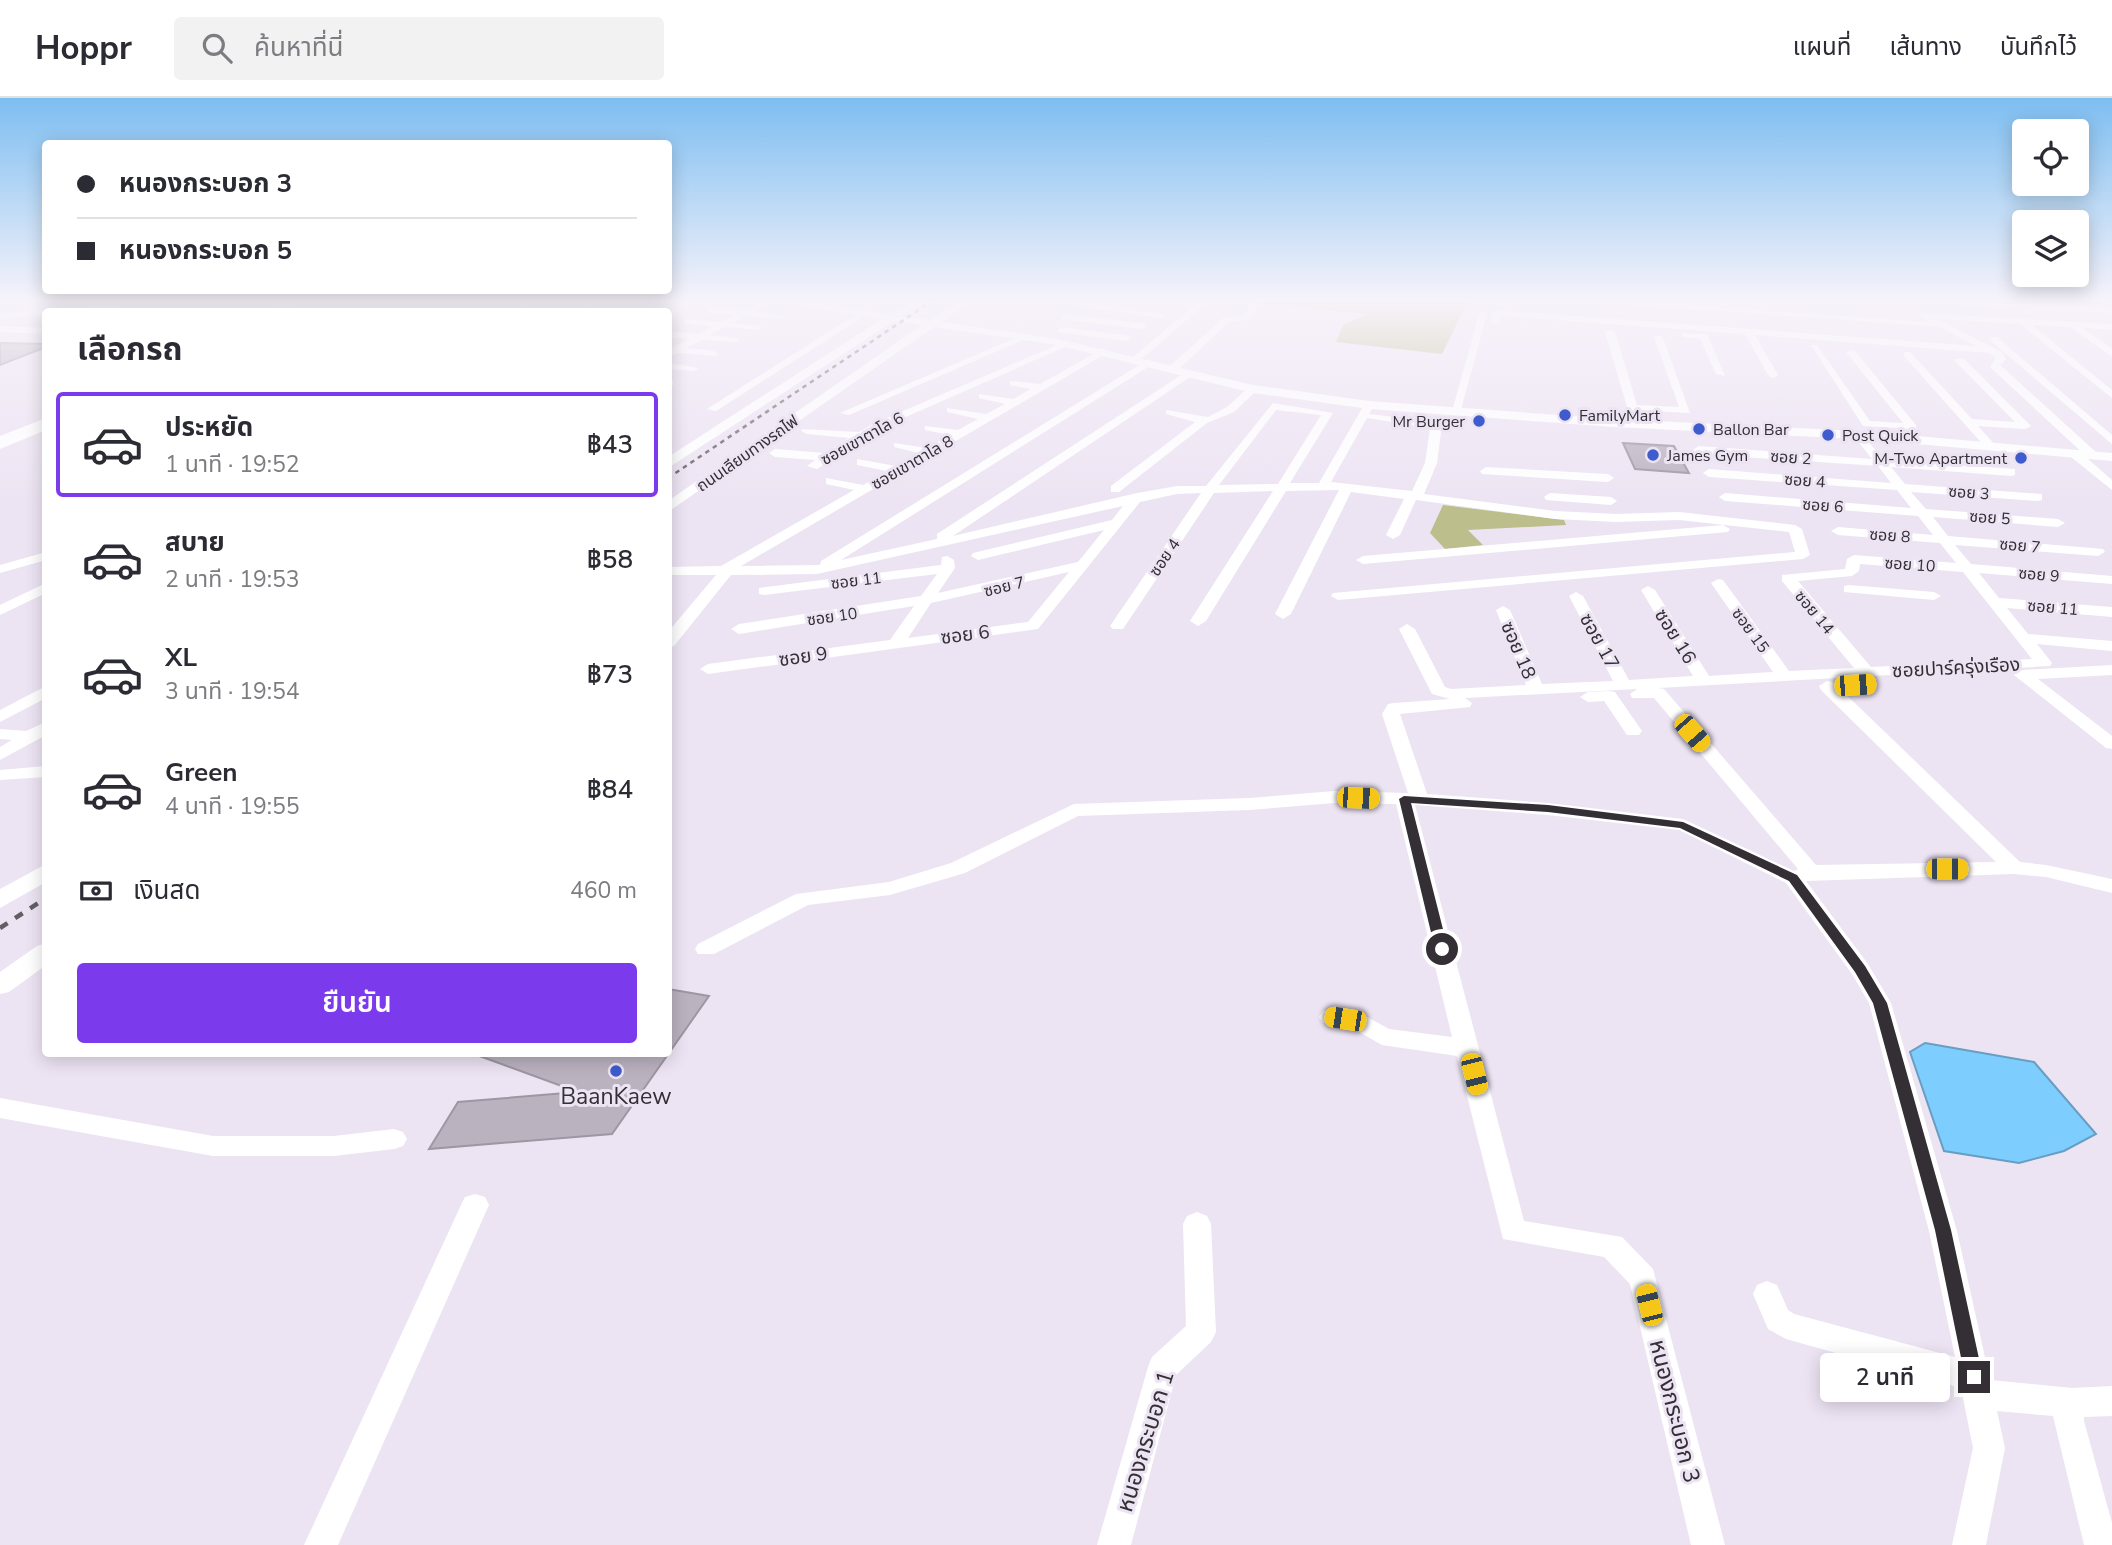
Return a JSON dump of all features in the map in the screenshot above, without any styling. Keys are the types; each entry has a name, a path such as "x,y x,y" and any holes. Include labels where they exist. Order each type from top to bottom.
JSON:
{"highway":[{"path":"0,428 42,411"},
{"path":"0,443 42,425"}],"street":[{"path":"712,409 776,369"},
{"name":"ถนนเลียบทางรถไฟ","path":"672,461 814,369"},
{"name":"ถนนเลียบทางรถไฟ","path":"672,506 869,369"},
{"path":"845,413 950,369"},
{"name":"ซอยเขาตาโล 6","path":"813,466 860,436 1003,369"},
{"name":"ซอยเขาตาโล 8","path":"724,572 1073,369"},
{"path":"817,570 1129,369"},
{"path":"1173,369 1309,402 1373,409 1665,418 1859,435 1895,433 1912,427 1863,369"},
{"path":"1455,412 1467,369"},
{"path":"1625,369 1632,408 1665,418 1686,411 1674,369"},
{"path":"1719,369 1721,374"},
{"path":"1770,369 1773,375"},
{"path":"1829,369 1867,424 1895,433 1990,446 2112,457"},
{"path":"1921,369 1990,446"},
{"path":"1968,369 2025,426 1969,422"},
{"path":"1998,369 2092,455"},
{"path":"2028,369 2112,441"},
{"path":"2080,369 2112,395"},
{"path":"942,537 1189,373"},
{"path":"1014,383 1041,387"},
{"path":"1170,412 1203,421 1220,418 1253,389"},
{"path":"983,396 1015,402"},
{"path":"1198,621 1328,413 1309,402"},
{"name":"ซอย 4","path":"1118,626 1210,489 1273,406 1309,402"},
{"path":"1283,614 1335,486 1373,409"},
{"path":"1373,409 1436,425 1431,463 1393,535"},
{"path":"951,411 988,418"},
{"path":"1115,489 1203,421"},
{"path":"929,428 960,434"},
{"path":"807,431 860,436"},
{"name":"ซอยปาร์ครุ่งเรือง","path":"1408,629 1438,690 1450,694 1536,689 1616,690 1704,681 2044,663 1859,435"},
{"path":"898,445 929,452"},
{"name":"ซอย 2","path":"1699,450 2011,472"},
{"path":"775,453 828,457"},
{"path":"2074,454 2112,486"},
{"path":"861,462 898,470"},
{"path":"1486,471 1608,478"},
{"name":"ซอย 4","path":"1709,473 1901,487"},
{"path":"1544,474 1555,515"},
{"path":"830,481 864,489"},
{"path":"672,571 817,570 1177,490 1335,486 1555,515 1679,516 1795,529 1803,555 1653,566 1338,596"},
{"name":"ซอย 3","path":"1901,487 2038,497"},
{"path":"1081,565 1137,497"},
{"path":"1550,497 1611,501"},
{"name":"ซอย 6","path":"1725,497 1922,512"},
{"name":"ซอย 5","path":"1922,512 2058,523"},
{"path":"1594,517 1653,566"},
{"path":"978,556 1115,523"},
{"path":"1363,560 1738,528 1751,523"},
{"name":"ซอย 8","path":"1838,531 1943,539"},
{"name":"ซอย 7","path":"1943,539 2098,552"},
{"path":"0,569 42,557"},
{"name":"ซอย 10","path":"1854,559 1967,568"},
{"name":"ซอย 14","path":"1854,559 1852,570 1787,578 1866,672"},
{"name":"ซอย 11","path":"764,591 945,561 926,603"},
{"name":"ซอย 6","path":"897,642 1033,626 1081,565"},
{"name":"ซอย 7","path":"926,603 1081,565"},
{"name":"ซอย 9","path":"1967,568 2112,580"},
{"path":"672,638 724,572"},
{"path":"1833,574 1863,606"},
{"name":"ซอย 15","path":"1718,583 1784,676"},
{"path":"0,611 42,589"},
{"path":"1849,589 1934,596"},
{"name":"ซอย 16","path":"1648,590 1704,681"},
{"name":"ซอย 17","path":"1576,596 1633,731"},
{"name":"ซอย 11","path":"1994,602 2112,612"},
{"path":"897,642 926,603"},
{"name":"ซอย 10","path":"738,629 926,603"},
{"name":"ซอย 18","path":"1503,610 1536,689"},
{"path":"2024,638 2112,646"},
{"name":"ซอย 9","path":"708,669 897,642"},
{"path":"1616,690 1658,693 2112,670"},
{"path":"2022,675 2112,744"},
{"path":"1827,686 2014,868"},
{"name":"หนองกระบอก 3","path":"1616,690 1394,708 1391,715 1467,1048 1513,1230 1612,1246 1643,1278 1708,1545"},
{"path":"0,717 42,693"},
{"path":"1658,693 1802,875 1880,1003 1943,1230 1989,1448 1969,1545"},
{"path":"0,755 42,729"},
{"path":"0,734 29,737"},
{"path":"0,775 42,771"},
{"path":"706,949 803,899 890,888 957,868 1074,810 1249,804 1335,797 1412,799 1548,809 1683,825 1802,875 2014,868 2046,871 2112,886"},
{"path":"0,901 42,873"},
{"path":"0,985 42,955"},
{"path":"1331,1017 1360,1021 1382,1036 1467,1048"},
{"path":"0,1108 213,1146 334,1146 394,1139"},
{"path":"321,1545 475,1206"},
{"name":"หนองกระบอก 1","path":"1114,1545 1163,1367 1201,1332 1197,1224"},
{"path":"1767,1294 1778,1319 1786,1325 1975,1385 2072,1403 2112,1401"},
{"path":"2072,1403 2068,1421 2101,1545"}],"green space":[{"path":"1443,505 1564,520 1566,525 1468,530 1483,545 1445,549 1430,533"}],"water":[{"path":"1925,1043 2034,1062 2096,1134 2064,1151 2019,1163 1944,1151 1910,1052"}],"building":[{"name":"James Gym","path":"1623,443 1674,446 1689,473 1635,469"},
{"name":"BaanKaew","path":"672,990 709,996 672,1049"},
{"name":"BaanKaew","path":"482,1057 666,1057 612,1134 429,1149 458,1102 578,1092"}],"railway":[{"path":"672,475 831,369"},
{"path":"0,928 42,901"}],"place":[{"name":"FamilyMart","path":"1565,415"},
{"name":"Mr Burger","path":"1479,421"},
{"name":"Ballon Bar","path":"1699,429"},
{"name":"Post Quick","path":"1828,435"},
{"name":"James Gym","path":"1653,455"},
{"name":"M-Two Apartment","path":"2021,458"},
{"name":"BaanKaew","path":"616,1071"}],"route":[{"path":"1442,949 1404,799 1548,809 1683,825 1793,878 1860,969 1880,1003 1943,1230 1974,1377"}]}
